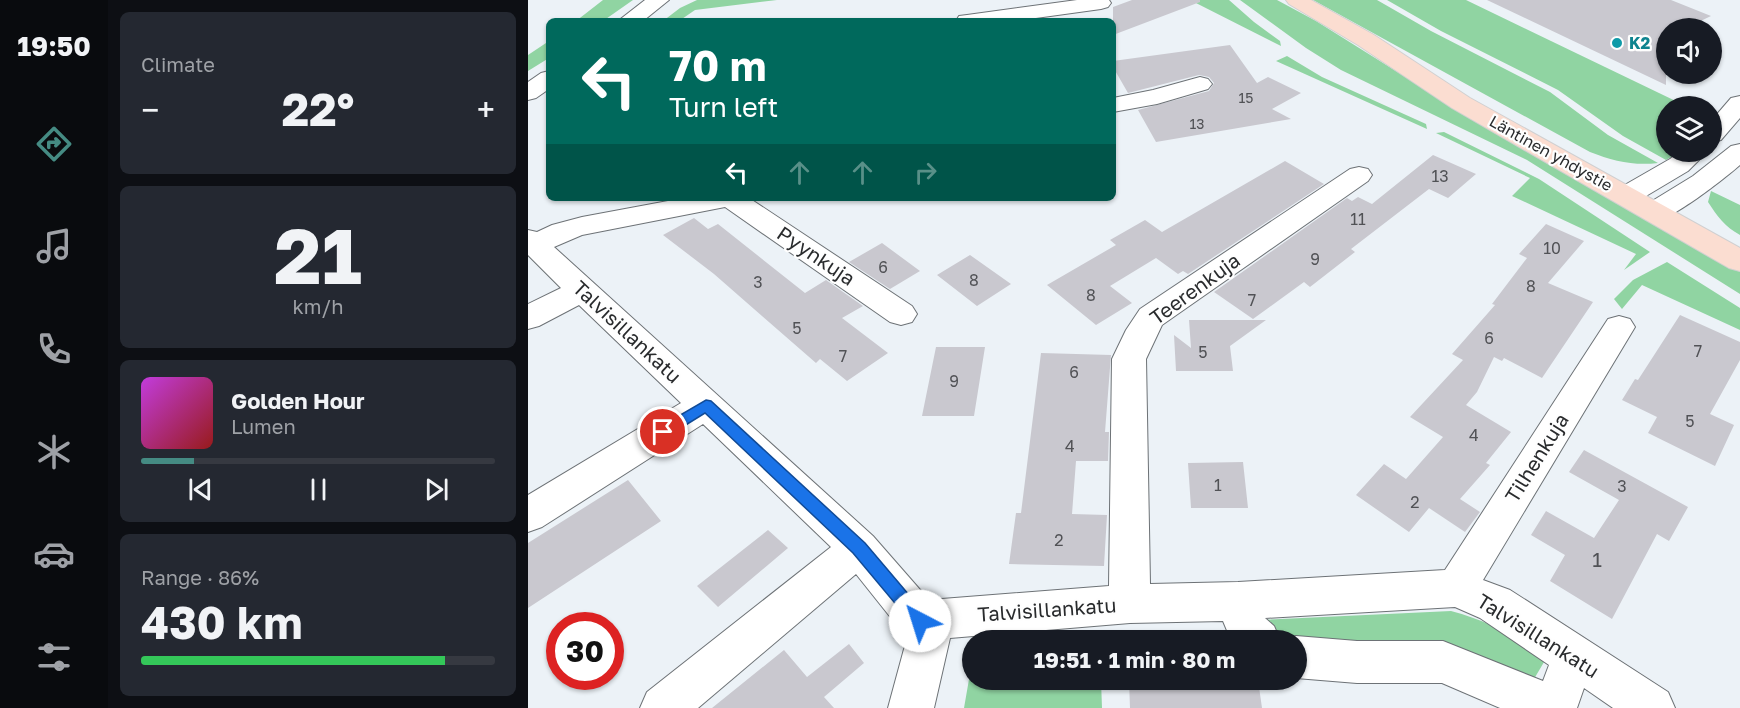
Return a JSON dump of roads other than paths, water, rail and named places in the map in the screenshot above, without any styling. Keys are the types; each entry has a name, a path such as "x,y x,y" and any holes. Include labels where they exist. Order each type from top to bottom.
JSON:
{"main road":[{"name":"Läntinen yhdystie","path":"1296,0 1366,40 1436,74 1648,199 1740,261"},
{"name":"Läntinen yhdystie","path":"1648,199 1740,242"}],"street":[{"path":"633,18 659,0"},
{"path":"989,18 1101,3"},
{"path":"1116,105 1157,98 1200,84"},
{"path":"1722,124 1740,103"},
{"path":"1648,199 1703,182 1740,152"},
{"path":"1648,199 1683,162"},
{"name":"Teerenkuja","path":"1130,604 1129,359 1142,330 1151,317 1359,175"},
{"path":"531,242 582,226 714,201"},
{"name":"Pyynkuja","path":"734,201 901,314"},
{"name":"Talvisillankatu","path":"531,242 859,548 920,621 1130,604 1238,601 1456,588 1495,604 1652,708"},
{"path":"528,318 582,290"},
{"name":"Tilhenkuja","path":"1456,588 1619,327"},
{"path":"528,515 706,405"},
{"path":"663,708 859,548"},
{"path":"1238,601 1248,630"},
{"path":"911,708 928,636 920,621"},
{"path":"1307,658 1357,662 1443,662 1554,708 1574,657"}],"place":[{"name":"K2","path":"1617,43"}]}
